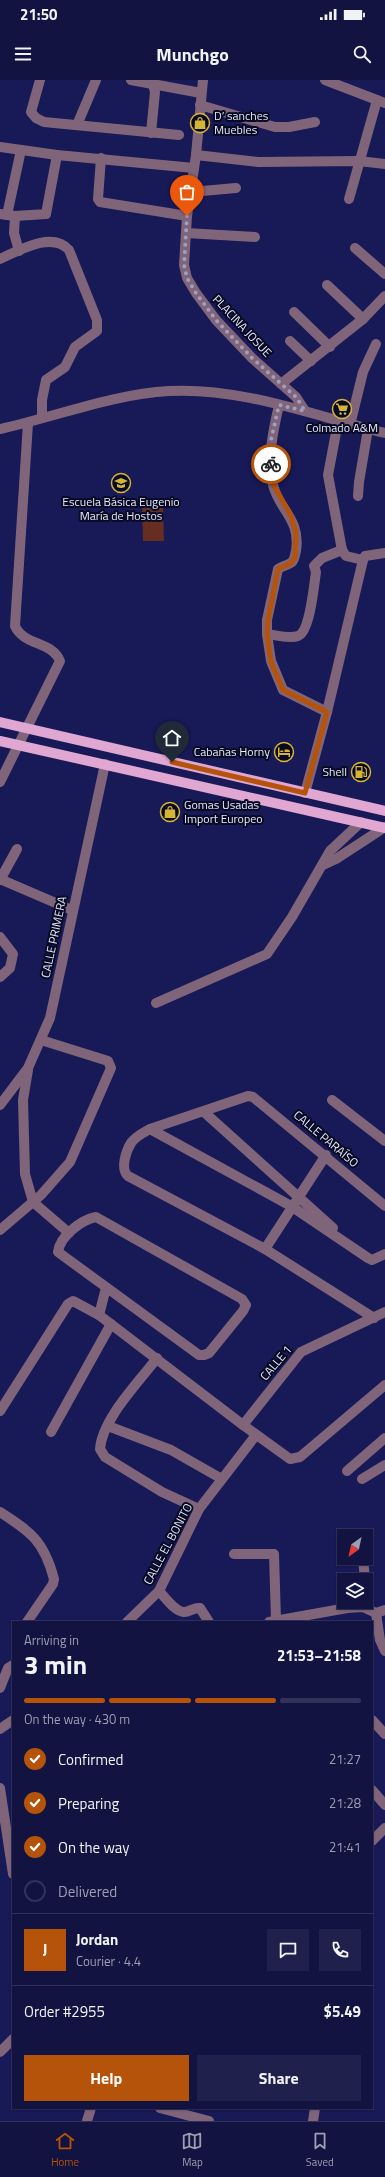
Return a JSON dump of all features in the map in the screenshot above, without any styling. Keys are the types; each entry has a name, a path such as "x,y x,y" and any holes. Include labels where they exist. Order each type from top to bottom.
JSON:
{"main road":[{"path":"0,722 385,811"},
{"path":"0,741 385,828"}],"street":[{"path":"40,80 31,112 36,118 44,122 179,135"},
{"path":"77,125 96,80"},
{"path":"131,80 201,93"},
{"name":"PLACINA JOSUE","path":"203,80 196,155 187,216 184,265 187,278 196,293 221,326 252,358 296,397 305,411"},
{"path":"326,80 381,102 359,161 349,199"},
{"path":"151,133 155,92 153,83"},
{"path":"200,105 275,127 289,127 315,122"},
{"path":"0,147 57,155 194,168"},
{"path":"19,251 7,215 20,150"},
{"path":"7,215 44,216 48,212 57,155"},
{"path":"196,155 258,162 359,161 385,164"},
{"path":"100,158 98,199 104,204 187,216"},
{"path":"190,192 236,188"},
{"path":"186,233 254,237"},
{"path":"0,259 19,251 52,241 65,245 70,250 95,312 99,326 95,332 75,347 65,367 46,380 42,400 42,418"},
{"path":"355,248 385,274"},
{"path":"328,285 364,319"},
{"path":"281,384 364,319 385,296"},
{"path":"294,312 330,347"},
{"path":"290,341 311,361"},
{"path":"350,425 363,372 376,344"},
{"path":"0,429 129,397 167,391 193,390 223,394 279,405 305,411 338,422 385,433"},
{"path":"279,405 271,440 274,486 291,516 296,533 297,545 295,557 291,563 278,569 269,604 267,634 271,662 283,690 327,712"},
{"path":"338,422 328,475 342,550 346,556 363,560"},
{"path":"0,782 20,745 26,727 60,662 57,654 50,648 23,637 15,626 28,423"},
{"path":"358,496 368,429"},
{"path":"267,634 297,637 302,633 307,623 316,572 314,566 322,558 342,550"},
{"path":"305,793 327,712 363,560 365,556 385,553"},
{"name":"CALLE PRIMERA","path":"0,1105 28,1068 50,1018 72,910 105,764"},
{"path":"156,1003 267,954 323,865 330,851 361,822"},
{"path":"323,865 336,859 385,828"},
{"path":"17,849 0,879 72,910"},
{"path":"0,937 13,954 10,968 0,976"},
{"path":"0,1230 33,1202 59,1177 70,1162 111,1068 108,1061 41,1040"},
{"path":"28,1068 22,1100 22,1141 25,1174 33,1202 69,1233"},
{"name":"CALLE PARAÍSO","path":"204,1112 248,1096 258,1100 326,1155 385,1206"},
{"path":"332,1100 385,1141"},
{"path":"350,1244 204,1112 150,1129 140,1134 131,1143 123,1168 124,1172 265,1249 374,1318"},
{"path":"150,1129 291,1206 372,1260 385,1254"},
{"path":"265,1249 291,1206 326,1155"},
{"path":"96,1217 242,1299 246,1305 243,1311 209,1353 199,1355 58,1252 59,1245 69,1233 88,1219 96,1217"},
{"path":"99,1315 106,1288"},
{"path":"0,1411 68,1304 73,1301 99,1315 277,1451 290,1459 295,1459 385,1384"},
{"name":"CALLE 1","path":"243,1425 301,1352 385,1312"},
{"path":"51,1432 111,1324"},
{"path":"157,1358 116,1412 100,1442 100,1449 105,1457 162,1492 199,1509"},
{"path":"108,1426 171,1450 222,1479"},
{"name":"CALLE EL BONITO","path":"128,1621 159,1591 199,1509 256,1435"},
{"path":"348,1471 385,1438"},
{"path":"362,1479 385,1465"},
{"path":"0,1512 22,1526 40,1543 54,1579 53,1584 28,1621"},
{"path":"234,1554 274,1554 272,1621 347,1608 377,1611"},
{"path":"159,1591 180,1611 185,1612 195,1608 200,1608 208,1621"},
{"path":"373,1601 377,1611 376,1642 385,1651"},
{"path":"0,1688 8,1668 12,1666"},
{"path":"0,1730 12,1721"},
{"path":"373,1721 385,1734"},
{"path":"0,1788 12,1867"},
{"path":"373,1791 385,1805"},
{"path":"5,1821 12,1814"},
{"path":"373,1840 384,1830"},
{"path":"0,2052 12,2040"},
{"path":"88,2121 91,2109"},
{"path":"164,2109 209,2121"},
{"path":"313,2121 315,2109"}],"shaded area":[{"path":"163,503 164,541 143,541 142,504"}],"way so far":[{"path":"187,216 184,265 187,278 196,293 216,320 252,358 296,397 305,411 279,405 271,440 271,464"}],"place":[{"name":"D’ sanches Muebles","path":"200,123"},
{"name":"Colmado A&M","path":"342,409"},
{"name":"Escuela Básica Eugenio María de Hostos","path":"121,483"},
{"name":"Cabañas Horny","path":"284,752"},
{"name":"Shell","path":"361,772"},
{"name":"Gomas Usadas Import Europeo","path":"170,812"}],"route":[{"path":"172,762 305,793 327,712 283,690 271,662 267,634 269,604 278,569 281,566 291,563 295,557 297,545 296,533 291,516 280,500 274,486 271,464"}]}
